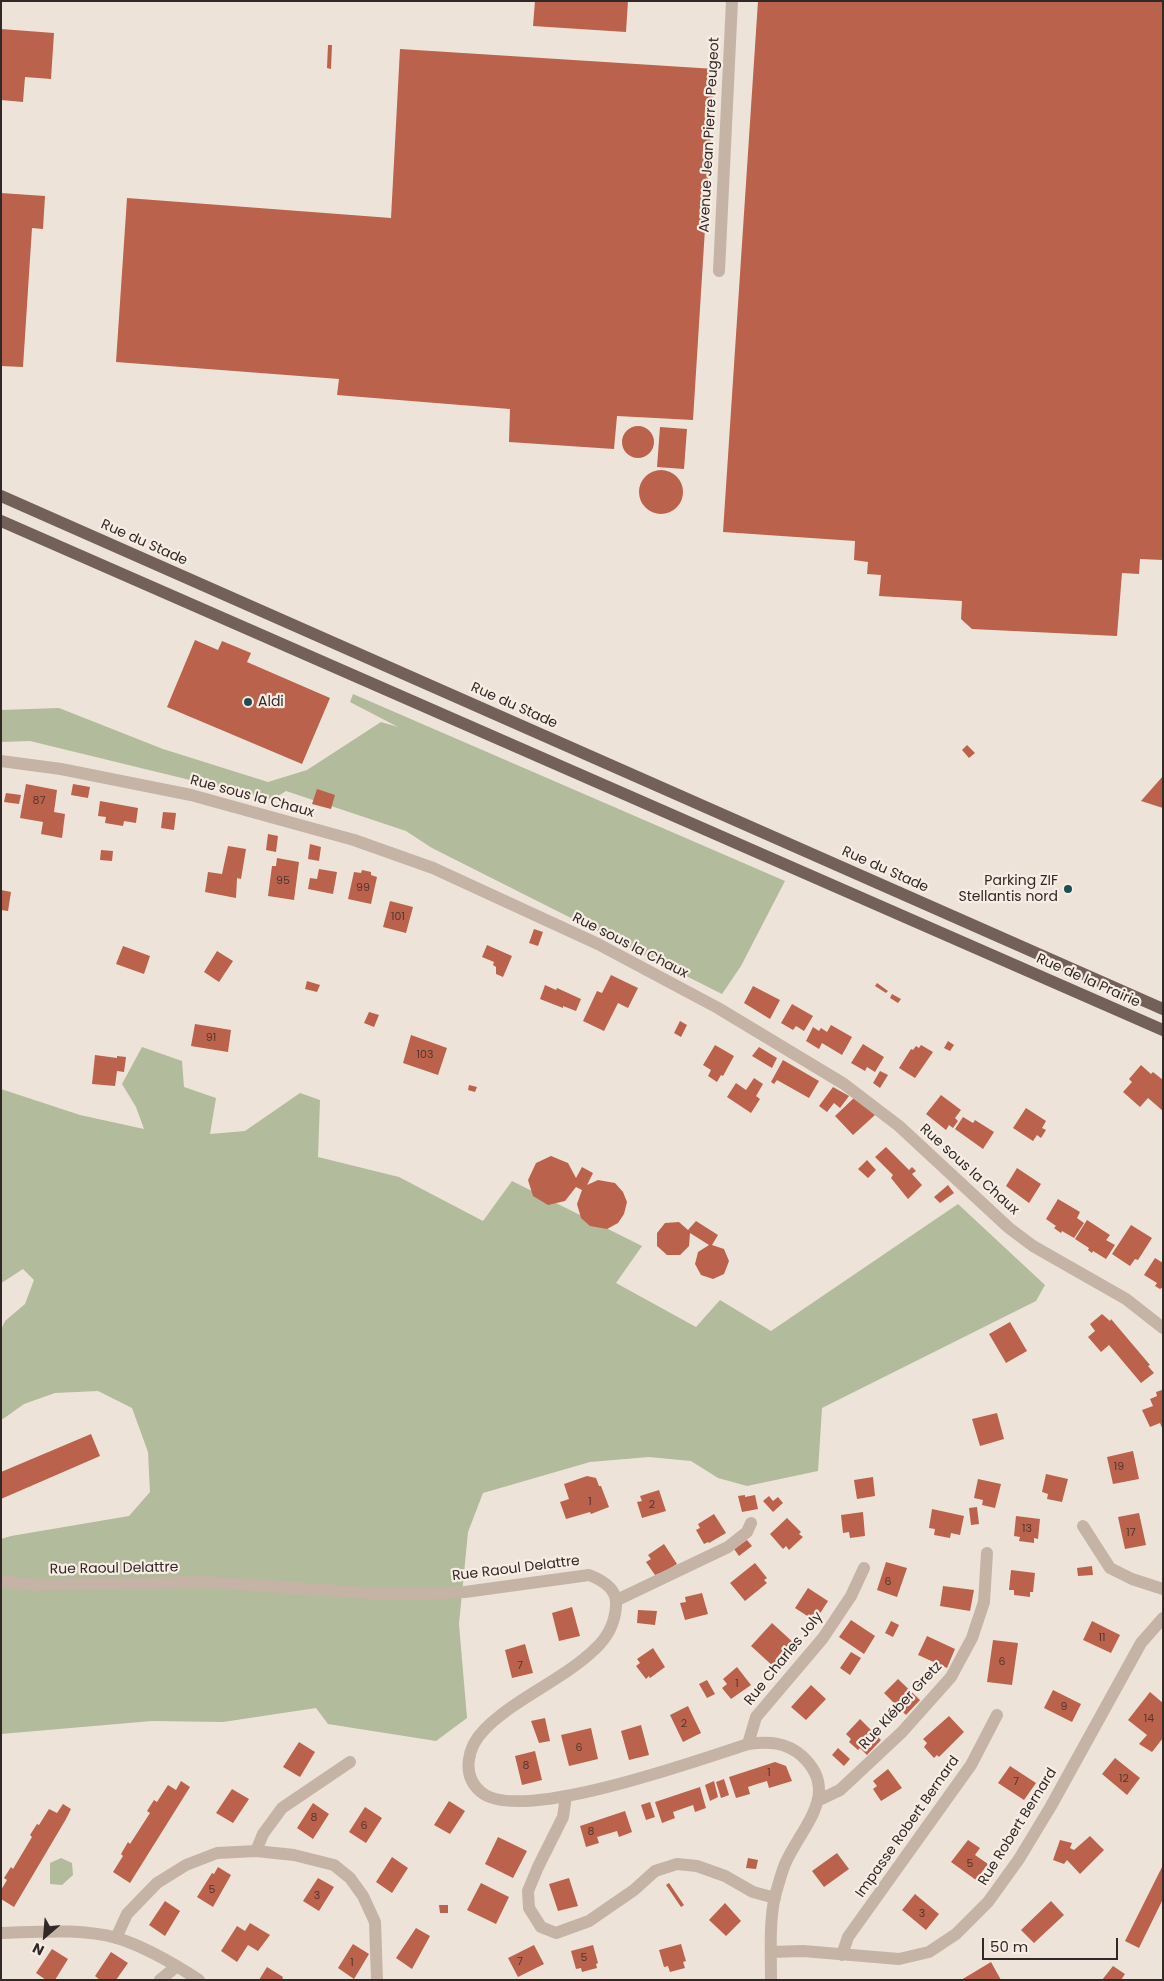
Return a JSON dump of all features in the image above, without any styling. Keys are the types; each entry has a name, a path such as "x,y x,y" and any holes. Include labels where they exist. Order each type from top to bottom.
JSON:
{"main road":[{"name":"Rue du Stade","path":"1,496 1015,944"},
{"name":"Rue de la Prairie","path":"1,521 1163,1030"},
{"name":"Rue de la Prairie","path":"1015,944 1163,1008"}],"street":[{"name":"Avenue Jean Pierre Peugeot","path":"719,271 732,1"},
{"name":"Rue sous la Chaux","path":"1,761 61,769 191,795 354,840 433,868 598,944 718,1008 844,1084 898,1126 1021,1237 1033,1246 1126,1299 1163,1328"},
{"path":"751,1523 747,1532 728,1547 617,1600 612,1625 596,1648 484,1730 469,1758 469,1776 474,1786 485,1796 497,1801 527,1801 566,1796 626,1783 748,1744 766,1742 783,1745 797,1752 811,1765 818,1780 819,1800 785,1863 775,1898 771,1980"},
{"path":"1083,1526 1110,1568 1132,1579 1163,1589"},
{"name":"Rue Kléber Gretz","path":"819,1800 840,1790 902,1732 951,1677 972,1638 984,1602 987,1553"},
{"name":"Rue Charles Joly","path":"748,1744 756,1717 823,1638 851,1596 864,1568"},
{"name":"Rue Raoul Delattre","path":"1,1581 34,1585 207,1582 372,1594 409,1594 466,1592 589,1575 602,1580 612,1589 617,1600"},
{"name":"Rue Robert Bernard","path":"771,1952 803,1951 900,1959 929,1952 956,1934 988,1902 1019,1858 1051,1806 1141,1643 1163,1618"},
{"name":"Impasse Robert Bernard","path":"842,1955 848,1937 972,1765 997,1715"},
{"path":"256,1851 263,1834 282,1808 350,1762"},
{"path":"566,1796 563,1817 528,1890 529,1908 541,1927 556,1933 588,1922 634,1890 655,1871 677,1864 706,1869 724,1876 753,1892 775,1898"},
{"path":"116,1938 127,1914 157,1884 186,1865 217,1853 256,1851 294,1855 334,1865 350,1878 363,1896 375,1922 378,1980"},
{"path":"1,1933 72,1932 116,1938 156,1954 199,1980"},
{"path":"160,1980 177,1966"}],"green space":[{"path":"353,694 785,881 741,966 722,994 432,848 406,831 286,791 272,800 30,741 1,742 1,710 59,708 163,749 268,782 307,770 381,722 398,727 350,702"},
{"path":"142,1047 182,1061 184,1087 216,1098 210,1134 245,1131 300,1093 320,1100 318,1157 399,1177 483,1221 512,1181 642,1246 616,1283 696,1327 720,1300 771,1331 958,1204 1045,1285 1036,1301 822,1408 818,1471 747,1486 718,1478 691,1461 649,1457 590,1462 483,1493 468,1532 459,1624 467,1718 436,1741 328,1724 316,1708 223,1722 152,1721 1,1734 1,1539 129,1516 150,1492 148,1452 132,1408 98,1391 55,1393 24,1404 3,1419 1,1418 1,1330 5,1321 25,1304 34,1280 23,1269 1,1282 1,1089 80,1115 144,1129 136,1107 122,1084"},
{"path":"61,1858 72,1863 73,1875 62,1885 50,1884 50,1863"}],"building":[{"path":"535,1 628,1 626,32 533,26"},
{"path":"758,1 1163,1 1163,560 1140,559 1139,574 1122,573 1117,636 972,629 961,619 962,601 879,596 881,575 867,574 868,562 854,560 855,541 723,532"},
{"path":"1,29 54,33 51,79 25,77 23,102 1,100"},
{"path":"328,45 332,45 331,69 327,68"},
{"path":"400,49 715,69 693,420 617,416 614,449 509,442 510,409 337,395 339,379 116,362 127,198 391,218"},
{"path":"1,193 45,196 43,229 32,228 23,367 1,366"},
{"path":"638,426 649,431 654,442 649,453 638,458 627,453 622,442 627,431"},
{"path":"660,427 687,429 684,469 657,467"},
{"path":"657,470 665,470 677,476 683,492 677,508 665,514 657,514 645,508 639,496 639,488 645,476"},
{"name":"Aldi","path":"195,640 218,650 222,641 251,653 247,662 330,698 302,764 167,707"},
{"path":"967,745 975,753 969,758 962,750"},
{"path":"1163,776 1163,808 1141,801"},
{"path":"26,784 57,790 54,812 65,814 62,838 41,834 43,822 20,818"},
{"path":"73,784 90,787 88,798 71,795"},
{"path":"317,789 335,795 331,809 312,804"},
{"path":"6,793 21,795 19,804 4,802"},
{"path":"100,801 138,808 136,823 124,821 123,826 105,823 106,817 98,816"},
{"path":"163,812 176,813 174,830 161,828"},
{"path":"268,834 278,836 276,852 266,850"},
{"path":"310,844 321,847 319,861 308,859"},
{"path":"228,846 246,849 241,879 237,878 236,898 205,892 208,872 222,874"},
{"path":"101,850 113,851 112,861 100,860"},
{"path":"277,858 299,862 294,900 268,896 272,866 276,866"},
{"path":"319,869 337,872 333,894 308,889 310,878 317,879"},
{"path":"362,870 371,872 371,875 377,877 371,904 348,899 354,872 361,873"},
{"path":"1,890 11,892 8,911 1,910"},
{"path":"390,901 413,907 406,933 383,927"},
{"path":"534,929 543,932 538,946 529,943"},
{"path":"487,945 512,956 503,977 496,974 494,962 482,957"},
{"path":"123,946 150,956 144,974 116,964"},
{"path":"217,951 233,961 219,982 204,972"},
{"path":"611,975 638,988 628,1008 618,1003 604,1031 583,1021 597,991 602,993"},
{"path":"307,981 320,985 317,992 305,989"},
{"path":"877,983 888,991 886,993 875,986"},
{"path":"545,985 556,990 557,988 581,999 576,1011 540,999"},
{"path":"753,986 780,1000 770,1019 744,1003"},
{"path":"892,994 901,999 898,1003 890,998"},
{"path":"792,1004 813,1016 804,1031 796,1026 793,1030 781,1023"},
{"path":"369,1012 379,1015 374,1027 364,1023"},
{"path":"680,1021 687,1025 681,1037 674,1033"},
{"path":"195,1024 231,1030 228,1052 191,1046"},
{"path":"831,1025 852,1037 842,1055 822,1043 819,1049 806,1041 813,1027 819,1031 821,1028 827,1032"},
{"path":"411,1035 447,1048 438,1075 403,1063"},
{"path":"948,1041 954,1045 950,1051 944,1048"},
{"path":"863,1044 884,1057 875,1072 867,1067 865,1071 851,1063"},
{"path":"715,1045 734,1056 723,1076 721,1075 717,1082 708,1076 711,1070 703,1065"},
{"path":"921,1045 933,1052 915,1078 899,1068 911,1049 913,1050 916,1046 919,1048"},
{"path":"759,1047 777,1058 772,1068 752,1056"},
{"path":"95,1055 117,1058 117,1056 126,1057 124,1072 117,1071 115,1086 92,1084"},
{"path":"783,1060 819,1081 809,1098 777,1080 774,1084 771,1082"},
{"path":"1141,1065 1151,1074 1153,1072 1163,1080 1163,1111 1148,1098 1140,1107 1123,1092 1132,1082 1129,1079"},
{"path":"880,1071 888,1075 880,1088 873,1083"},
{"path":"754,1078 763,1084 756,1096 760,1099 751,1113 727,1097 736,1083 746,1090"},
{"path":"469,1085 477,1087 475,1092 468,1090"},
{"path":"833,1087 849,1096 840,1108 834,1103 827,1112 819,1106"},
{"path":"941,1095 961,1110 955,1118 958,1121 953,1128 949,1125 946,1130 926,1114"},
{"path":"856,1096 875,1115 853,1135 835,1116"},
{"path":"1026,1108 1046,1121 1042,1128 1046,1130 1041,1138 1037,1135 1033,1141 1013,1128"},
{"path":"963,1117 973,1123 975,1120 994,1132 983,1149 955,1129"},
{"path":"886,1147 909,1170 912,1167 916,1171 912,1174 922,1185 908,1199 891,1178 893,1175 875,1157"},
{"path":"551,1156 568,1163 576,1178 582,1167 593,1173 587,1185 598,1180 615,1183 623,1192 627,1202 624,1214 618,1223 607,1229 590,1226 581,1218 577,1204 582,1190 576,1187 565,1201 548,1205 533,1196 528,1180 536,1163"},
{"path":"867,1160 876,1170 868,1178 858,1169"},
{"path":"1017,1168 1041,1184 1029,1203 1006,1186"},
{"path":"948,1185 954,1193 940,1203 934,1197"},
{"path":"1058,1199 1080,1212 1077,1218 1084,1223 1074,1238 1062,1231 1061,1233 1054,1228 1056,1226 1046,1219"},
{"path":"1087,1220 1110,1235 1106,1240 1115,1245 1106,1259 1093,1251 1092,1253 1088,1250 1089,1248 1075,1239"},
{"path":"696,1221 718,1235 712,1245 724,1249 729,1261 724,1274 713,1279 701,1275 695,1264 698,1252 709,1245 690,1233 689,1246 680,1255 667,1255 657,1246 657,1233 665,1223 679,1222 688,1230"},
{"path":"1131,1225 1152,1238 1138,1260 1135,1259 1130,1266 1112,1254"},
{"path":"1155,1258 1163,1263 1163,1287 1160,1289 1155,1286 1157,1283 1144,1275"},
{"path":"1102,1314 1110,1321 1111,1319 1150,1365 1148,1366 1154,1373 1141,1383 1109,1345 1101,1352 1088,1337 1095,1331 1090,1324"},
{"path":"1010,1322 1027,1351 1006,1363 989,1334"},
{"path":"1162,1390 1163,1430 1160,1423 1150,1427 1142,1410 1153,1406 1150,1399 1157,1396 1156,1392"},
{"path":"997,1413 1004,1439 980,1446 972,1419"},
{"path":"91,1434 100,1456 1,1499 1,1472"},
{"path":"1133,1451 1139,1479 1113,1484 1107,1457"},
{"path":"1046,1474 1068,1479 1062,1502 1047,1499 1048,1494 1042,1492"},
{"path":"587,1476 596,1478 609,1507 591,1514 590,1512 566,1519 560,1502 569,1499 564,1484"},
{"path":"873,1477 875,1496 857,1499 854,1480"},
{"path":"978,1479 1001,1484 995,1508 982,1505 983,1500 974,1498"},
{"path":"659,1490 666,1511 642,1518 637,1502 642,1501 640,1496"},
{"path":"745,1495 745,1497 755,1495 758,1509 742,1512 738,1496"},
{"path":"769,1496 773,1501 778,1497 783,1503 773,1512 763,1501"},
{"path":"977,1507 979,1524 971,1525 969,1508"},
{"path":"932,1509 964,1516 960,1535 951,1533 950,1538 934,1535 935,1529 929,1528"},
{"path":"863,1512 865,1536 850,1538 849,1532 843,1533 841,1515"},
{"path":"1139,1513 1146,1545 1125,1549 1118,1517"},
{"path":"714,1514 726,1533 704,1544 696,1530 700,1528 698,1524"},
{"path":"1016,1516 1040,1519 1038,1539 1034,1538 1034,1543 1019,1541 1020,1537 1014,1536"},
{"path":"787,1518 801,1532 799,1534 803,1537 789,1550 786,1546 783,1549 770,1534"},
{"path":"747,1540 752,1546 739,1556 734,1549"},
{"path":"664,1544 677,1564 655,1575 646,1562 651,1559 648,1555"},
{"path":"886,1562 907,1568 897,1597 877,1590"},
{"path":"755,1563 767,1578 764,1580 767,1583 745,1601 730,1583"},
{"path":"1092,1566 1093,1575 1078,1576 1077,1568"},
{"path":"1011,1570 1035,1573 1033,1592 1030,1592 1030,1597 1014,1595 1014,1590 1009,1590"},
{"path":"943,1586 974,1590 970,1611 940,1606"},
{"path":"808,1588 828,1601 815,1621 795,1608"},
{"path":"702,1593 708,1614 685,1620 680,1603 686,1602 685,1597"},
{"path":"572,1607 580,1636 559,1641 552,1613"},
{"path":"638,1610 657,1611 655,1625 637,1623"},
{"path":"851,1620 875,1636 864,1654 839,1637"},
{"path":"891,1621 899,1625 893,1637 885,1633"},
{"path":"1092,1621 1120,1635 1111,1653 1083,1640"},
{"path":"772,1623 796,1645 775,1668 751,1646"},
{"path":"927,1636 955,1649 947,1668 918,1655"},
{"path":"993,1640 1018,1643 1012,1685 987,1682"},
{"path":"525,1644 533,1673 512,1678 505,1650"},
{"path":"653,1648 665,1667 646,1679 636,1666 640,1663 637,1659"},
{"path":"851,1652 861,1658 850,1675 840,1668"},
{"path":"737,1667 751,1685 731,1699 722,1688 727,1684 723,1679"},
{"path":"898,1679 920,1700 906,1715 884,1693"},
{"path":"707,1680 715,1694 707,1698 699,1684"},
{"path":"811,1685 826,1699 806,1720 791,1707"},
{"path":"1053,1690 1081,1704 1072,1722 1044,1708"},
{"path":"1150,1692 1163,1703 1163,1738 1152,1752 1139,1744 1147,1735 1128,1720"},
{"path":"688,1706 701,1733 683,1742 670,1715"},
{"path":"949,1716 964,1732 939,1757 937,1755 934,1758 924,1747 927,1743 923,1739"},
{"path":"545,1718 550,1741 539,1743 531,1721"},
{"path":"860,1719 881,1740 867,1755 860,1748 858,1750 849,1742 851,1739 846,1734"},
{"path":"641,1725 649,1755 629,1760 621,1731"},
{"path":"591,1728 598,1759 569,1766 561,1735"},
{"path":"299,1742 315,1752 300,1777 283,1767"},
{"path":"838,1748 850,1759 844,1766 832,1755"},
{"path":"535,1751 542,1780 522,1785 515,1756"},
{"path":"1115,1758 1140,1778 1127,1795 1102,1774"},
{"path":"775,1762 786,1766 792,1781 769,1788 767,1781 757,1784 748,1787 750,1794 736,1798 729,1777"},
{"path":"1010,1766 1036,1783 1024,1800 998,1783"},
{"path":"888,1769 902,1788 881,1801 873,1789 877,1786 873,1781"},
{"path":"724,1779 729,1795 721,1798 716,1782"},
{"path":"181,1781 190,1787 130,1883 113,1872 123,1856 121,1854 128,1842 130,1844 150,1813 147,1811 154,1800 157,1802 168,1785 176,1790"},
{"path":"714,1781 718,1797 710,1801 705,1785"},
{"path":"700,1787 706,1808 695,1812 693,1805 673,1812 675,1818 662,1823 655,1802"},
{"path":"232,1789 249,1799 233,1823 216,1813"},
{"path":"449,1801 465,1811 450,1834 434,1825"},
{"path":"650,1802 655,1817 646,1820 641,1805"},
{"path":"313,1803 329,1814 313,1839 297,1828"},
{"path":"63,1804 71,1809 14,1907 1,1899 1,1890 7,1880 4,1878 11,1867 13,1869 32,1837 30,1835 37,1824 39,1825 49,1809 57,1813"},
{"path":"365,1807 382,1818 366,1843 349,1832"},
{"path":"625,1811 632,1832 619,1837 617,1831 597,1837 599,1843 586,1847 580,1826"},
{"path":"1090,1836 1104,1850 1080,1874 1067,1860 1064,1864 1053,1860 1060,1840 1072,1843 1070,1848 1074,1850"},
{"path":"498,1837 527,1851 513,1878 485,1864"},
{"path":"968,1840 980,1848 975,1855 988,1864 976,1880 951,1862"},
{"path":"837,1853 849,1869 824,1887 812,1871"},
{"path":"392,1857 408,1868 392,1893 376,1882"},
{"path":"748,1858 758,1860 756,1869 746,1868"},
{"path":"1163,1865 1163,1899 1139,1948 1125,1941"},
{"path":"218,1867 231,1875 213,1907 197,1897"},
{"path":"318,1878 334,1887 319,1911 303,1901"},
{"path":"569,1878 578,1906 558,1911 549,1884"},
{"path":"481,1883 509,1897 496,1924 467,1910"},
{"path":"669,1883 684,1905 681,1907 666,1885"},
{"path":"915,1894 939,1914 926,1930 902,1910"},
{"path":"165,1901 180,1911 165,1936 149,1925"},
{"path":"1051,1901 1064,1915 1034,1943 1021,1930"},
{"path":"725,1903 741,1921 726,1936 709,1920"},
{"path":"439,1905 448,1905 448,1913 440,1913"},
{"path":"250,1923 270,1935 258,1951 248,1945 237,1962 221,1951 237,1926 245,1931"},
{"path":"416,1928 430,1936 412,1969 396,1958"},
{"path":"353,1944 369,1954 354,1979 338,1968"},
{"path":"681,1944 686,1961 683,1962 685,1968 670,1972 668,1966 664,1967 659,1950"},
{"path":"534,1945 544,1964 518,1977 508,1958"},
{"path":"593,1945 598,1963 596,1964 597,1968 582,1972 581,1968 576,1969 571,1951"},
{"path":"52,1949 68,1959 55,1980 46,1980 36,1973"},
{"path":"111,1952 128,1963 116,1980 100,1980 95,1976"},
{"path":"991,1962 1001,1980 961,1980"},
{"path":"1113,1966 1125,1974 1121,1980 1102,1980"},
{"path":"267,1967 283,1977 282,1980 259,1980"}],"place":[{"name":"Aldi","path":"248,702"},
{"name":"Parking ZIF Stellantis nord","path":"1068,889"}]}
